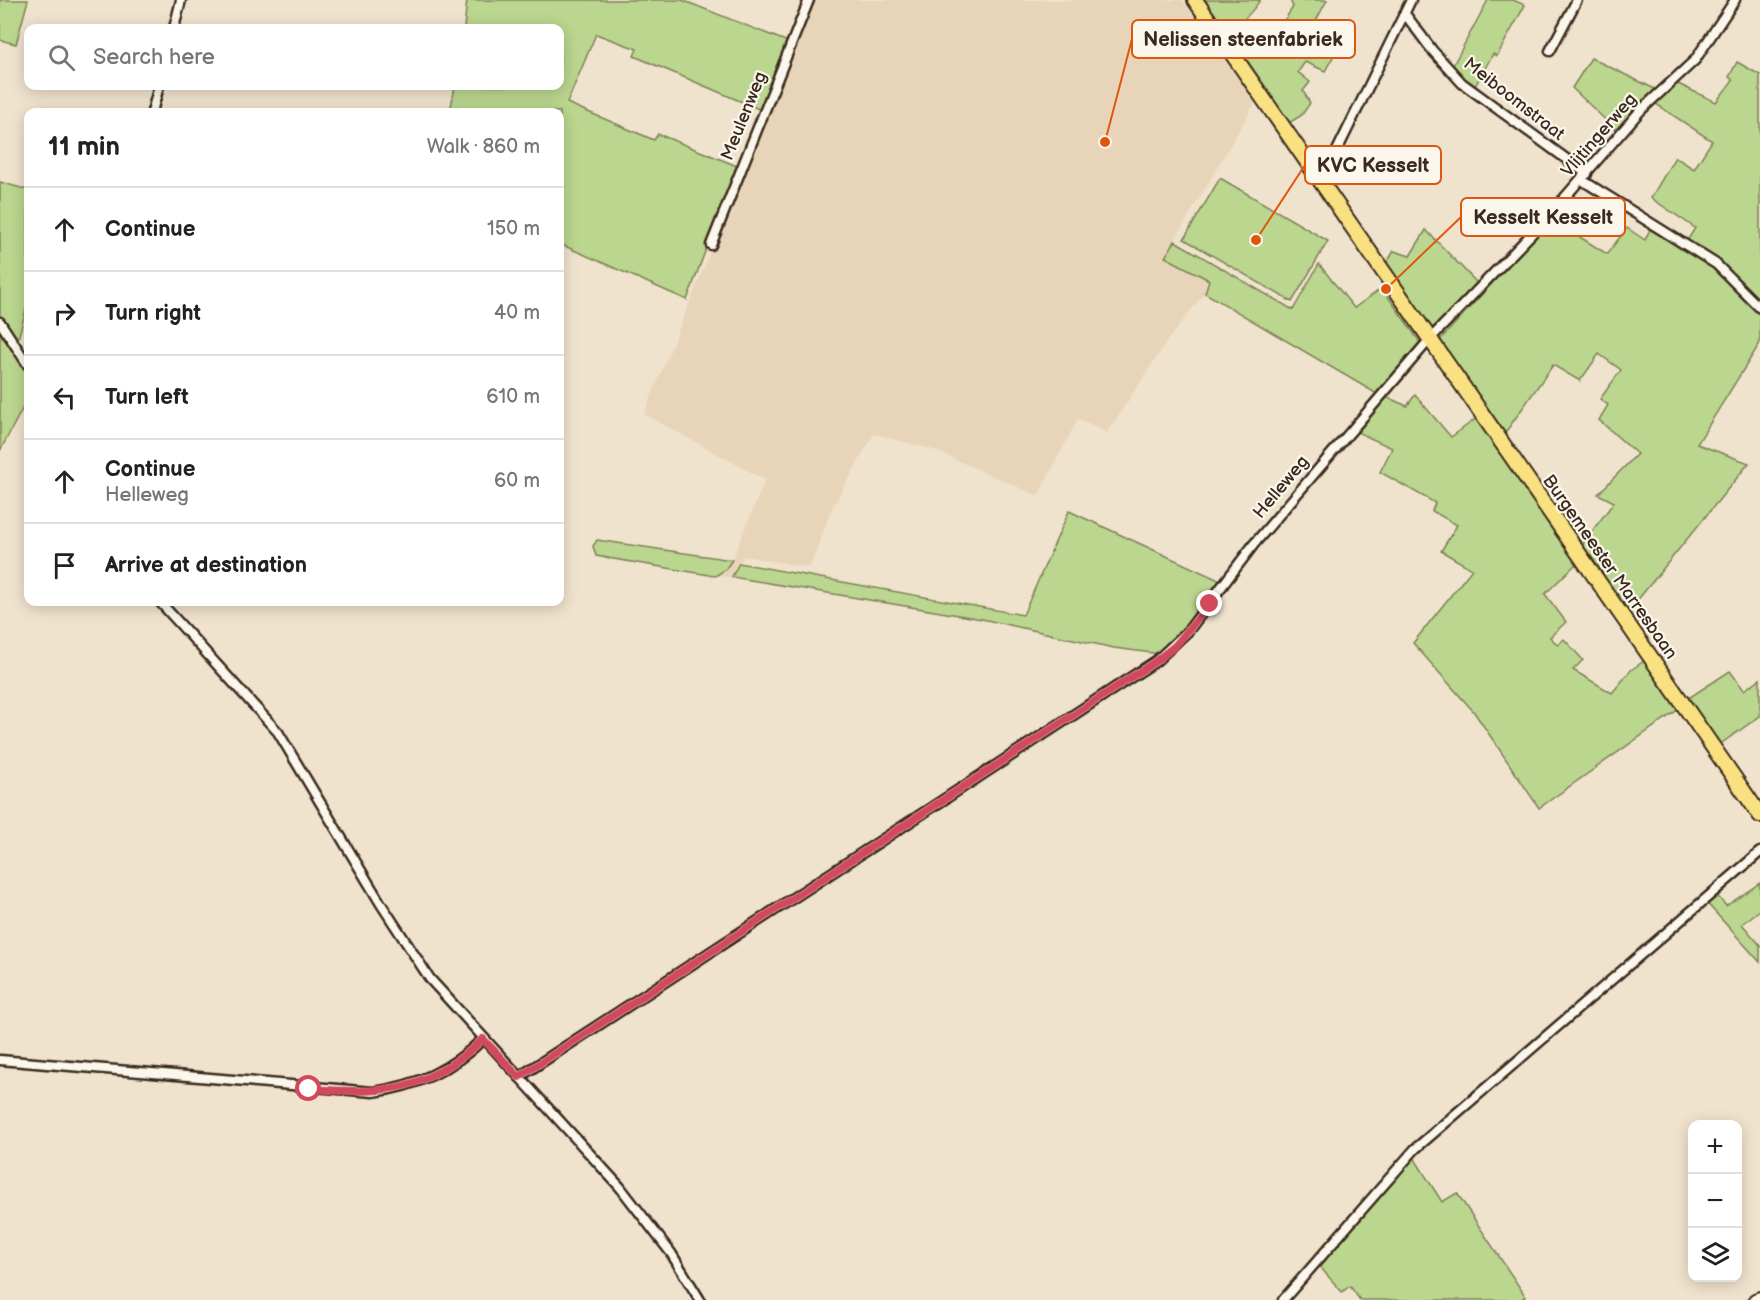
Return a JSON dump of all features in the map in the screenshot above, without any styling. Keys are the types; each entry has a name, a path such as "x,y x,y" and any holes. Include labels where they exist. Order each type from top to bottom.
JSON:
{"main road":[{"name":"Burgemeester Marresbaan","path":"1195,0 1760,815"}],"street":[{"path":"175,24 181,0"},
{"name":"Meulenweg","path":"711,245 808,0"},
{"path":"1318,178 1328,171 1411,0"},
{"path":"1550,51 1577,0"},
{"name":"Vlijtingerweg","path":"1430,339 1584,177 1640,111 1695,60 1735,0"},
{"name":"Meiboomstraat","path":"1405,14 1432,50 1462,83 1584,177 1716,264 1760,308"},
{"path":"153,108 158,90"},
{"path":"0,322 24,359"},
{"name":"Helleweg","path":"519,1077 1160,658 1188,632 1261,535 1430,339"},
{"path":"164,606 278,732 418,963 441,994 620,1187 671,1253 700,1300"},
{"path":"1283,1300 1415,1149 1760,852"},
{"path":"0,1060 373,1092 394,1089 454,1065 483,1039"},
{"path":"1755,1300 1760,1298"}],"shaded area":[{"path":"813,0 1183,0 1255,103 1165,257 1210,280 1205,293 1170,337 1107,433 1078,419 1038,496 931,449 874,434 831,510 810,568 744,556 732,577 715,576 725,570 732,560 765,480 644,414"}],"green space":[{"path":"0,0 28,0 16,44 0,40"},
{"path":"467,0 682,0 788,42 761,110 634,56 637,49 596,34 567,103 654,140 658,134 737,166 687,300 564,246 564,108 451,108 454,90 564,90 564,24 464,24"},
{"path":"1204,0 1260,0 1229,36"},
{"path":"1290,0 1327,0 1310,32 1338,48 1325,71 1305,62 1298,72 1310,82 1303,91 1310,103 1302,115 1289,123 1242,55 1282,24 1293,7"},
{"path":"1488,0 1513,0 1525,5 1497,56 1493,54 1474,88 1452,67"},
{"path":"1591,58 1657,90 1616,130 1572,88"},
{"path":"1737,62 1760,75 1760,303 1714,259 1687,241 1695,228 1651,198 1675,157 1694,169 1712,141 1653,102 1676,83 1716,102 1733,80 1729,77"},
{"path":"1220,178 1328,241 1292,302 1184,239"},
{"path":"0,182 24,189 24,317 17,343 0,318"},
{"path":"1551,219 1607,254 1627,228 1645,240 1652,225 1709,262 1760,311 1760,343 1697,444 1749,463 1627,613 1581,546 1614,502 1598,494 1637,454 1599,420 1608,405 1600,399 1621,370 1599,354 1580,381 1553,365 1505,433 1440,340"},
{"path":"1426,230 1478,284 1436,328 1431,327 1386,264 1394,251 1410,256"},
{"path":"1175,241 1293,310 1319,264 1354,308 1382,288 1420,342 1377,394 1205,293 1209,280 1165,257"},
{"path":"0,327 24,364 24,406 0,451"},
{"path":"1415,395 1451,437 1477,418 1577,563 1545,594 1566,622 1550,637 1558,645 1564,639 1583,660 1573,670 1612,693 1631,670 1644,661 1679,709 1539,808 1474,712 1413,643 1472,569 1441,551 1457,525 1432,511 1435,503 1380,472 1392,448 1355,431 1384,396 1407,406"},
{"path":"1069,511 1221,581 1182,634 1160,654 1114,648 982,619 732,577 739,563 1023,615"},
{"path":"597,540 732,560 725,570 715,576 596,556 593,546"},
{"path":"1730,671 1744,690 1760,679 1760,716 1719,745 1687,699"},
{"path":"1760,883 1760,910 1742,924 1760,945 1760,962 1705,901 1715,893 1726,906"},
{"path":"1413,1156 1442,1202 1457,1193 1526,1297 1519,1300 1360,1300 1350,1286 1342,1292 1319,1266"}],"place":[{"name":"Nelissen steenfabriek","path":"1105,142"},
{"name":"KVC Kesselt","path":"1256,240"},
{"name":"Kesselt Kesselt","path":"1386,289"}],"route":[{"path":"309,1089 353,1092 394,1089 428,1078 454,1065 483,1039 519,1077 1156,661 1175,646 1210,604"}]}
